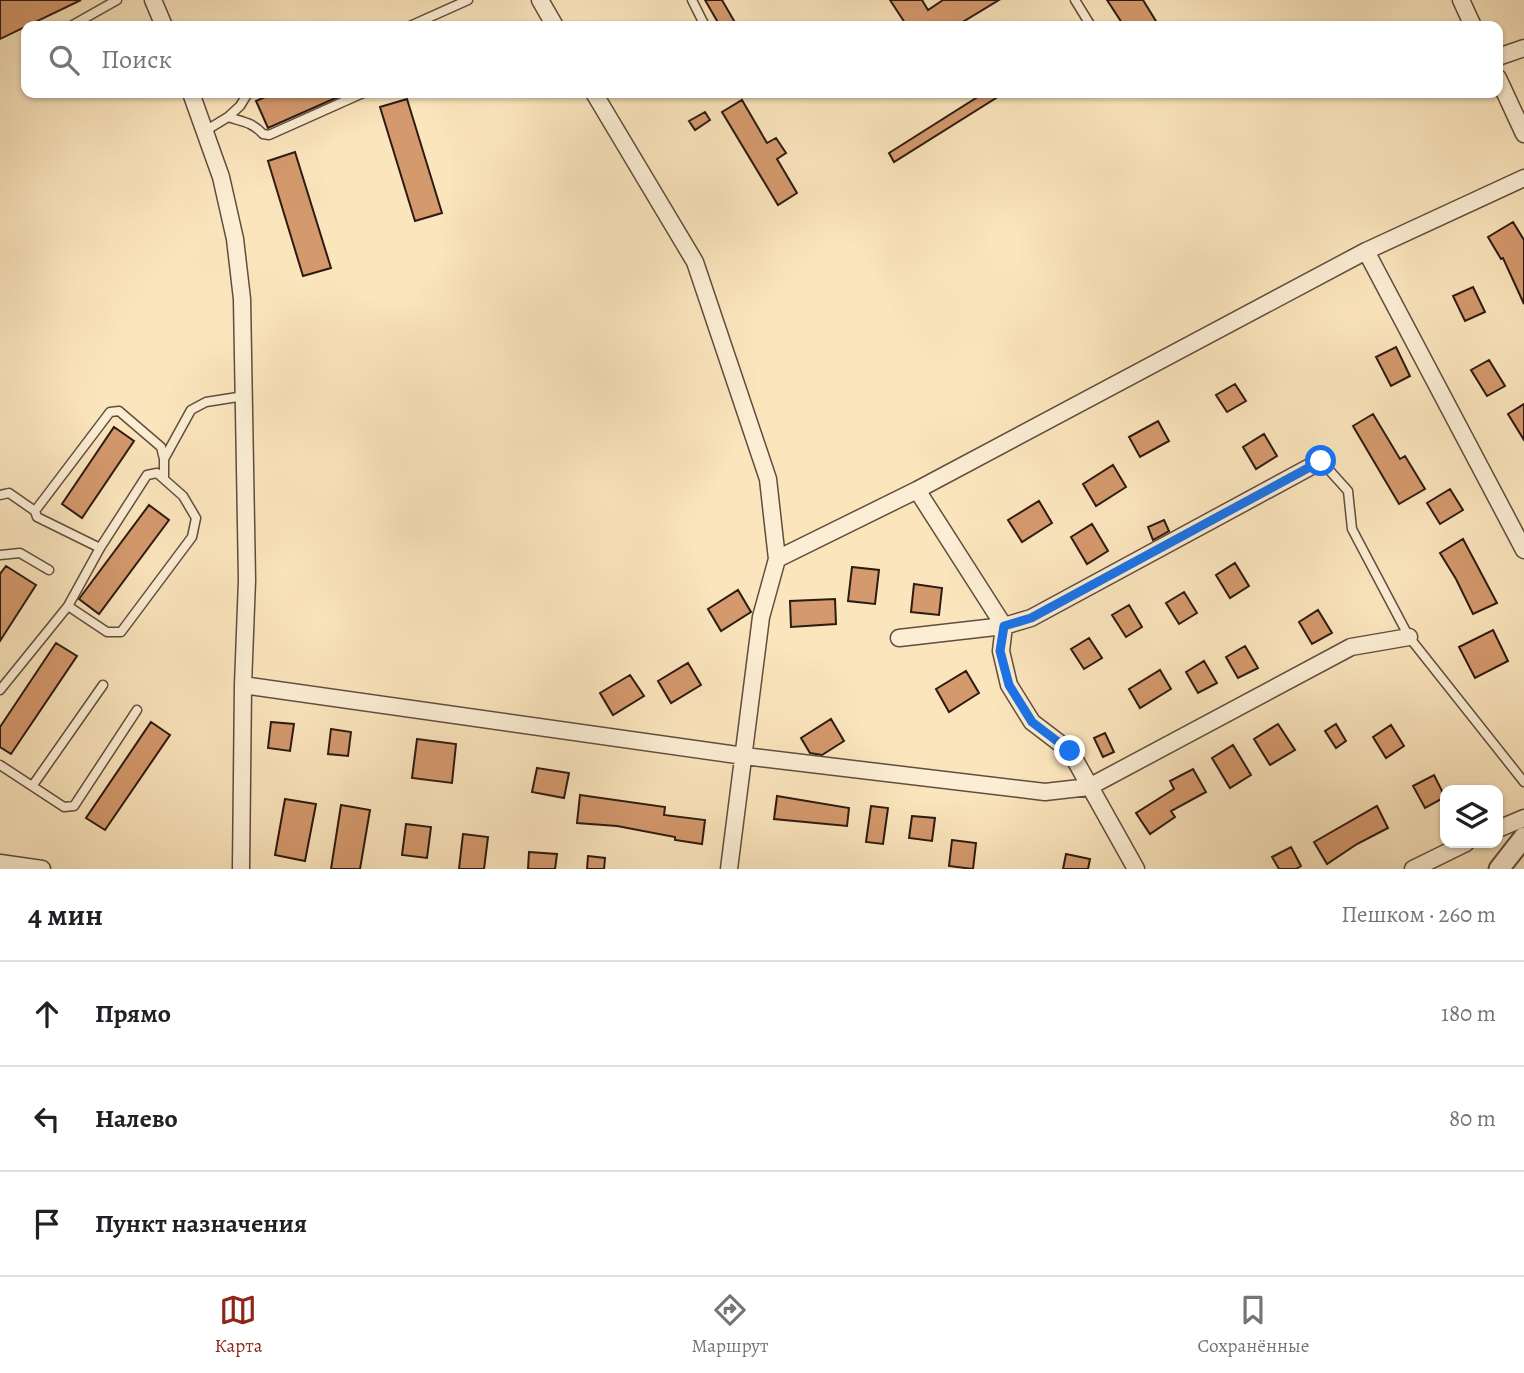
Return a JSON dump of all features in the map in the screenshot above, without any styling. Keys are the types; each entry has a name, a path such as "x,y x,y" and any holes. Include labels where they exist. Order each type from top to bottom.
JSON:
{"street":[{"path":"153,0 162,21"},
{"path":"540,0 552,21"},
{"path":"1461,0 1471,21"},
{"path":"1503,55 1524,48"},
{"path":"1503,89 1524,134"},
{"path":"193,98 221,177 235,239 242,299 247,580 241,869"},
{"path":"597,98 695,262 768,479 777,559 761,617 729,869"},
{"path":"777,559 917,490 1366,251 1524,178"},
{"path":"1366,251 1524,550"},
{"path":"899,638 1004,626 1031,618 1321,461"},
{"path":"917,490 1004,626 1000,651 1009,685 1032,722 1070,751 1136,869"},
{"path":"243,685 744,756 1045,792 1089,787 1351,647 1409,637"},
{"path":"1503,827 1524,818"},
{"path":"1499,869 1524,836"},
{"path":"1413,869 1456,848"},
{"path":"0,863 42,869"}],"lane":[{"path":"80,21 117,0"},
{"path":"421,21 468,0"},
{"path":"692,0 702,21"},
{"path":"1075,0 1088,21"},
{"path":"205,131 228,117 245,98"},
{"path":"228,117 245,120 255,125 263,134 269,135 352,98"},
{"path":"164,459 191,410 206,402 244,396"},
{"path":"100,548 37,517 36,511 110,412 119,411 161,447 164,479"},
{"path":"1321,461 1348,491 1352,529 1409,637 1524,782"},
{"path":"0,690 68,606 100,548 147,475 157,473 183,496 197,518 192,537 121,632 107,632 68,606"},
{"path":"0,495 9,493 36,511"},
{"path":"0,555 20,553 49,570"},
{"path":"33,785 103,685"},
{"path":"0,765 64,807 74,806 136,710"}],"building":[{"path":"0,0 81,0 37,21 21,21 21,29 0,39"},
{"path":"705,0 722,0 734,21 717,21"},
{"path":"890,0 922,0 928,10 943,0 999,0 964,21 904,21"},
{"path":"1107,0 1143,0 1156,21 1121,21"},
{"path":"263,98 336,98 268,128 256,101"},
{"path":"976,98 996,98 894,162 889,153"},
{"path":"407,99 442,213 415,221 380,107"},
{"path":"742,100 767,143 776,138 786,153 777,159 797,193 778,205 722,112"},
{"path":"705,112 710,120 695,130 689,121"},
{"path":"295,152 331,268 303,276 268,161"},
{"path":"1513,222 1524,240 1524,304 1503,258 1501,259 1488,237"},
{"path":"1473,287 1485,312 1465,321 1453,296"},
{"path":"1396,347 1410,376 1391,386 1376,357"},
{"path":"1489,360 1505,386 1487,396 1471,370"},
{"path":"1235,384 1246,401 1227,412 1216,395"},
{"path":"1524,404 1524,440 1508,414"},
{"path":"1373,414 1400,459 1405,456 1425,489 1399,504 1353,426"},
{"path":"1158,421 1169,441 1140,457 1129,437"},
{"path":"114,427 134,441 82,518 62,504"},
{"path":"1264,434 1277,456 1256,469 1243,447"},
{"path":"1113,465 1126,487 1096,506 1083,484"},
{"path":"1450,489 1463,510 1440,524 1427,503"},
{"path":"1039,501 1052,523 1022,542 1008,520"},
{"path":"149,505 169,520 99,614 79,599"},
{"path":"1164,520 1169,531 1153,540 1148,527"},
{"path":"1092,524 1108,551 1087,564 1071,537"},
{"path":"1463,539 1497,603 1473,614 1440,553"},
{"path":"1235,563 1249,586 1230,598 1216,575"},
{"path":"6,566 36,585 0,641 0,574"},
{"path":"852,567 879,570 875,604 848,601"},
{"path":"914,584 942,588 939,615 911,612"},
{"path":"738,590 751,612 721,631 708,609"},
{"path":"1184,592 1197,613 1179,624 1166,603"},
{"path":"835,599 836,624 791,627 790,601"},
{"path":"1129,605 1142,627 1126,637 1112,615"},
{"path":"1318,610 1332,633 1312,644 1299,622"},
{"path":"1493,630 1508,661 1475,678 1459,647"},
{"path":"1089,638 1102,658 1084,669 1071,649"},
{"path":"56,643 77,656 11,754 0,747 0,727"},
{"path":"1245,646 1258,668 1238,678 1226,657"},
{"path":"1204,661 1217,683 1198,693 1186,672"},
{"path":"688,663 701,685 671,703 658,681"},
{"path":"1160,670 1171,689 1140,708 1129,689"},
{"path":"966,671 979,693 949,712 936,689"},
{"path":"630,675 644,696 613,715 600,693"},
{"path":"831,719 844,741 822,755 810,753 801,738"},
{"path":"151,722 170,735 105,830 86,818"},
{"path":"271,722 294,724 290,751 268,748"},
{"path":"1278,724 1295,750 1270,765 1254,739"},
{"path":"1336,724 1346,741 1336,748 1325,731"},
{"path":"1391,725 1404,746 1386,758 1373,737"},
{"path":"331,729 351,732 348,756 328,754"},
{"path":"1105,733 1114,752 1103,757 1094,738"},
{"path":"417,739 456,744 452,783 412,778"},
{"path":"1233,745 1251,775 1230,788 1212,758"},
{"path":"537,768 569,773 564,798 532,792"},
{"path":"1193,769 1206,792 1171,811 1175,817 1150,834 1136,813 1174,789 1170,781"},
{"path":"1434,775 1440,787 1440,800 1425,808 1413,786"},
{"path":"580,795 665,807 664,815 705,820 702,844 617,826 577,823"},
{"path":"777,796 849,808 847,826 774,819"},
{"path":"285,799 316,804 305,861 275,855"},
{"path":"341,805 370,810 360,869 331,869"},
{"path":"871,806 888,808 883,844 866,842"},
{"path":"1377,806 1388,828 1327,864 1314,842"},
{"path":"912,816 935,818 932,841 909,838"},
{"path":"406,824 431,827 427,858 402,855"},
{"path":"463,834 488,837 484,869 459,869"},
{"path":"952,840 976,843 973,869 949,866"},
{"path":"1291,847 1301,866 1296,869 1279,869 1272,857"},
{"path":"529,852 557,854 555,869 528,869"},
{"path":"1066,854 1090,859 1088,869 1063,869"},
{"path":"588,856 605,858 604,869 587,869"}],"route":[{"path":"1070,751 1032,722 1009,685 1000,651 1004,626 1031,618 1321,461"}]}
